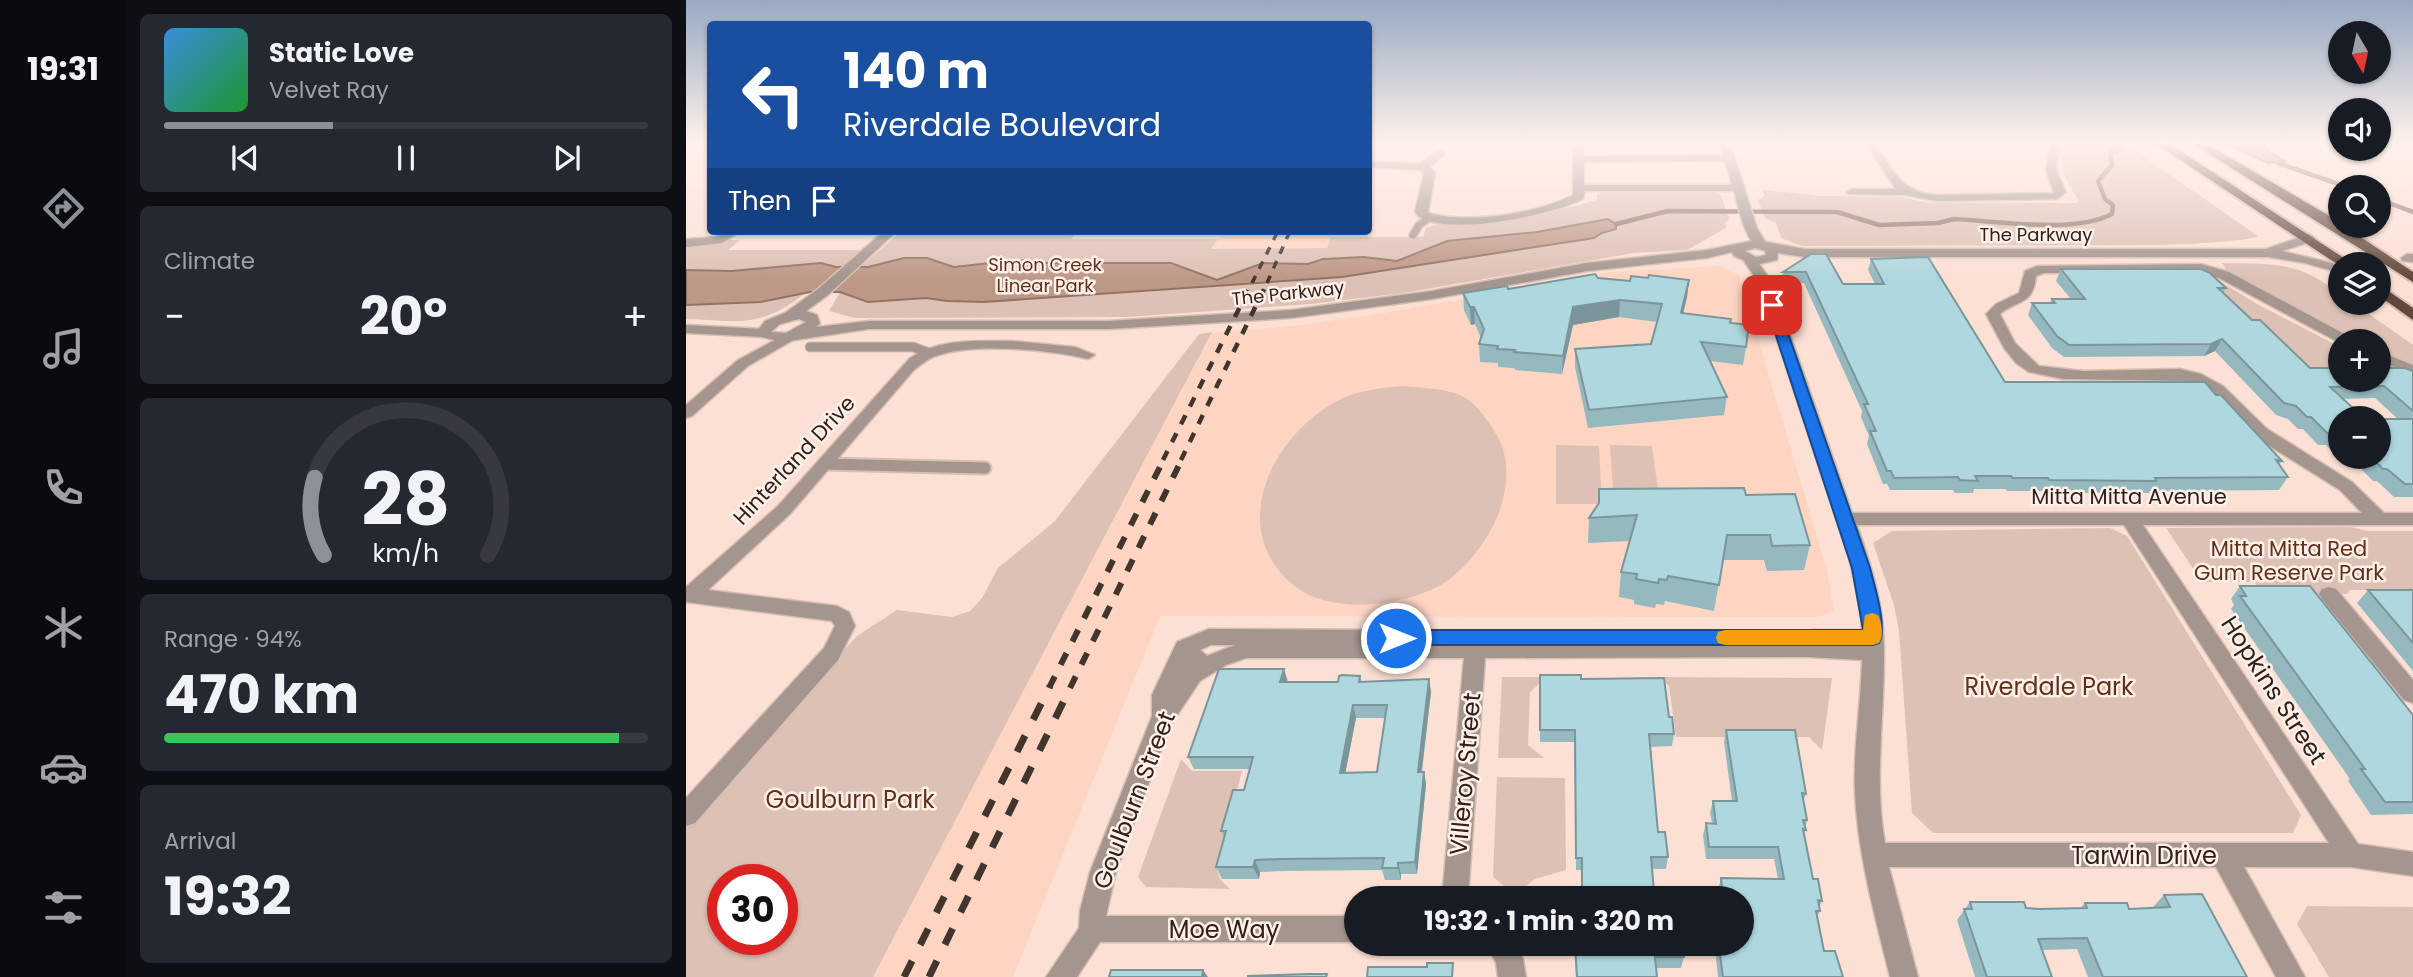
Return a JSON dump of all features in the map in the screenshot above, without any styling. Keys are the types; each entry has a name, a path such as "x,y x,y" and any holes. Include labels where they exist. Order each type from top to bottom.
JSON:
{"highway":[{"path":"2232,189 2329,252"},
{"path":"2275,189 2323,217 2413,278"},
{"path":"2391,298 2413,315"}],"street":[{"path":"1426,189 1421,211 1429,218 1474,220 1532,213 1576,200 1580,189"},
{"path":"1596,189 1741,194"},
{"path":"1739,189 1750,224 1766,253 1765,282"},
{"path":"1901,189 1903,192"},
{"path":"1852,192 1903,192 1927,198 2055,197 2060,192 2059,189"},
{"path":"1750,224 1746,252 1765,282 1845,519 1867,593 1873,645 1874,688 1866,755 1868,824 1904,977"},
{"path":"686,243 718,240 727,235"},
{"path":"743,363 766,327 823,292 887,235"},
{"name":"The Parkway","path":"2269,253 2272,249 2309,238"},
{"name":"The Parkway","path":"703,329 805,315 813,319 869,325 1108,325 1291,314 1432,295 1612,263 1746,252 2269,253 2328,265"},
{"path":"2328,331 2224,275 2201,268 2042,269 2030,274 2027,291 2022,297 1999,306 1993,314 2021,360 2041,372 2180,374 2213,384 2261,433 2335,478 2379,519"},
{"path":"686,413 743,363 810,326 823,292"},
{"name":"The Parkway","path":"795,334 869,325"},
{"path":"686,329 764,334 774,338 795,334"},
{"path":"929,353 959,348 1056,347 1088,355"},
{"name":"Hinterland Drive","path":"688,595 784,510 908,368 929,353"},
{"path":"2391,361 2413,370"},
{"name":"Mitta Mitta Avenue","path":"1845,519 2413,519"},
{"name":"Hopkins Street","path":"2129,519 2351,855"},
{"path":"2329,594 2413,694"},
{"path":"686,815 831,654 845,626 837,614 688,595"},
{"path":"1160,722 1163,695 1184,648 1209,637 1873,645"},
{"name":"Goulburn Street","path":"1060,977 1086,943 1092,929 1093,911 1103,872 1160,722 1183,685 1204,666 1246,650 1808,649 1873,645"},
{"path":"1184,648 1204,666"},
{"name":"Villeroy Street","path":"1456,886 1475,650"},
{"name":"Tarwin Drive","path":"1874,855 2351,855 2413,864"},
{"path":"2223,855 2291,977"},
{"name":"Moe Way","path":"1092,929 1344,929"},
{"path":"1507,956 1512,977"}],"lane":[{"path":"1413,235 1419,225 1429,218"},
{"path":"810,346 913,347 929,353"},
{"path":"824,464 985,468"}],"shaded area":[{"path":"1608,219 1616,224 1616,229 1594,238 1342,277 984,302 926,298 868,302 840,292 810,292 761,302 686,305 686,270 732,271 821,263 836,267 868,267 904,258 927,258 954,267 1033,260 1047,263 1171,263 1217,280 1263,263 1308,264 1323,259 1364,257 1397,261 1447,241 1537,232"},
{"path":"1221,235 1331,235 1328,248 1210,249"},
{"path":"1718,266 1739,275 1827,570 1834,610 1818,617 1160,616 1013,977 873,977 1212,333 1301,325 1397,311 1610,272"}],"green space":[{"path":"2072,189 2190,189 2258,236 2228,241 2163,245 1802,246 1781,238 1776,223 1765,218 1758,200 1765,196 1762,190 1822,196 1900,197 1930,203 2079,201"},
{"name":"Simon Creek Linear Park","path":"1602,192 1715,192 1721,195 1729,219 1725,223 1726,228 1687,250 1634,253 1403,293 1310,304 1127,317 855,318 829,311 840,292 866,267 860,267 897,235 1074,235 1071,239 1218,239 1211,249 1327,248 1331,237 1423,237 1426,228 1454,223 1501,222 1526,218 1597,200 1597,195"},
{"path":"740,240 728,250 863,250 844,267 835,267 802,296 773,313 744,321 686,319 686,246 705,246"},
{"path":"2222,263 2284,266 2298,270 2328,285 2328,315 2370,315 2390,329 2333,329 2228,272"},
{"path":"2199,276 2218,280 2257,304 2328,341 2328,373 2301,373"},
{"path":"2391,330 2413,345 2413,367 2391,357"},
{"name":"Goulburn Park","path":"1212,332 873,977 686,977 686,828 857,636 897,610 952,617 970,611 982,598 998,568 1055,521 1199,334"},
{"path":"1403,386 1460,395 1470,401 1493,429 1503,448 1506,469 1505,490 1490,532 1478,551 1463,567 1447,581 1424,593 1384,603 1357,605 1335,603 1309,595 1294,586 1281,573 1266,550 1260,525 1261,500 1269,475 1282,452 1299,431 1319,413 1355,393"},
{"path":"1556,445 1599,446 1602,504 1556,504"},
{"path":"1610,445 1652,446 1660,505 1614,505"},
{"name":"Mitta Mitta Red Gum Reserve Park","path":"2350,527 2369,531 2413,531 2413,590 2350,590 2347,594 2262,593 2254,582 2202,582 2166,528"},
{"name":"Riverdale Park","path":"2110,528 2127,536 2301,815 2293,833 1933,833 1912,813 1899,631 1894,605 1873,543 1892,531"},
{"path":"1502,677 1547,677 1530,692 1528,745 1544,758 1498,758"},
{"path":"1657,677 1832,678 1822,750 1809,737 1676,737 1669,686"},
{"path":"1181,759 1192,771 1242,771 1217,870 1220,879 1230,889 1146,887 1138,877"},
{"path":"1497,777 1565,778 1566,870 1535,879 1526,886 1504,886 1493,877"},
{"path":"2307,906 2413,907 2413,977 2329,977 2297,924"}],"building":[{"path":"1811,254 1826,254 1843,284 1884,284 1871,259 1928,257 2005,382 2205,382 2216,395 2221,395 2282,461 2276,460 2288,477 2155,478 2156,481 2049,480 2011,476 1975,476 1978,481 1960,480 1958,477 1894,478 1891,471 1887,471 1870,431 1876,431 1864,404 1868,404 1806,272 1783,272"},
{"path":"2061,269 2201,269 2210,273 2226,288 2218,288 2252,320 2260,320 2310,368 2328,368 2328,392 2335,392 2351,406 2328,406 2327,433 2296,406 2284,403 2222,339 2211,344 2069,345 2057,336 2032,303 2055,303 2052,299 2085,299"},
{"path":"1595,274 1598,278 1630,281 1631,276 1648,278 1649,275 1689,280 1681,313 1731,319 1730,323 1749,325 1746,347 1701,342 1727,397 1589,410 1575,349 1651,344 1662,304 1620,300 1573,307 1563,356 1514,352 1515,350 1497,349 1498,346 1479,344 1484,329 1474,307 1470,307 1463,293 1507,286 1508,289"},
{"path":"2391,368 2413,371 2413,411 2391,392"},
{"path":"2391,419 2413,419 2413,484 2405,484 2387,469 2391,469"},
{"path":"1744,488 1746,495 1795,494 1810,545 1772,546 1770,535 1727,535 1719,585 1668,576 1667,580 1659,579 1658,583 1636,579 1637,574 1621,572 1637,515 1589,518 1599,503 1599,489"},
{"path":"2240,586 2310,586 2413,715 2413,802 2385,802 2361,769 2365,769 2240,596 2246,596"},
{"path":"2368,590 2413,590 2413,643"},
{"path":"1219,669 1284,669 1280,682 1338,682 1339,676 1342,675 1360,676 1359,682 1429,679 1418,772 1424,772 1415,862 1398,863 1398,868 1382,868 1384,858 1255,860 1253,867 1216,867 1226,831 1221,831 1233,790 1244,790 1253,757 1188,757","holes":["1353,705 1387,705 1377,772 1340,773"]},
{"path":"1540,675 1581,675 1581,679 1664,678 1674,734 1649,734 1658,832 1665,832 1668,857 1651,857 1654,886 1582,886 1582,858 1576,858 1575,730 1540,730"},
{"path":"1726,730 1795,730 1806,794 1802,793 1807,820 1803,820 1806,830 1803,829 1813,879 1818,879 1822,901 1818,900 1820,911 1816,911 1824,951 1835,951 1843,977 1723,977 1720,956 1754,956 1754,886 1722,886 1721,878 1784,879 1778,847 1709,847 1706,823 1716,824 1713,801 1737,801"},
{"path":"2202,894 2247,977 2103,977 2087,938 2038,939 2052,977 1987,977 1964,909 1972,909 1970,902 2024,902 2026,908 2039,909 2087,908 2085,903 2127,903 2129,909 2170,907 2164,895"},
{"path":"1576,956 1684,956 1655,957 1657,977 1577,977"},
{"path":"1427,963 1453,963 1452,977 1367,977 1368,967 1427,967"},
{"path":"1111,970 1203,970 1202,977 1109,977"},
{"path":"1327,974 1326,977 1248,977 1248,976"}],"waterway":[{"path":"1616,224 1668,211 1837,212 1879,225 1938,223 1954,219 2035,225 2077,224 2112,214 2113,205 2105,199 2101,189"},
{"path":"2391,204 2413,212"}],"railway":[{"path":"1253,281 1276,235"},
{"path":"1267,283 1288,235"},
{"path":"1163,460 1253,281"},
{"path":"1181,460 1268,281"},
{"path":"1049,688 1164,459"},
{"path":"1070,688 1182,459"},
{"path":"904,977 1050,686"},
{"path":"929,977 1071,686"}],"slow traffic":[{"path":"1725,638 1873,638 1872,620"}],"route":[{"path":"1396,638 1873,638 1861,568 1772,305"}]}
